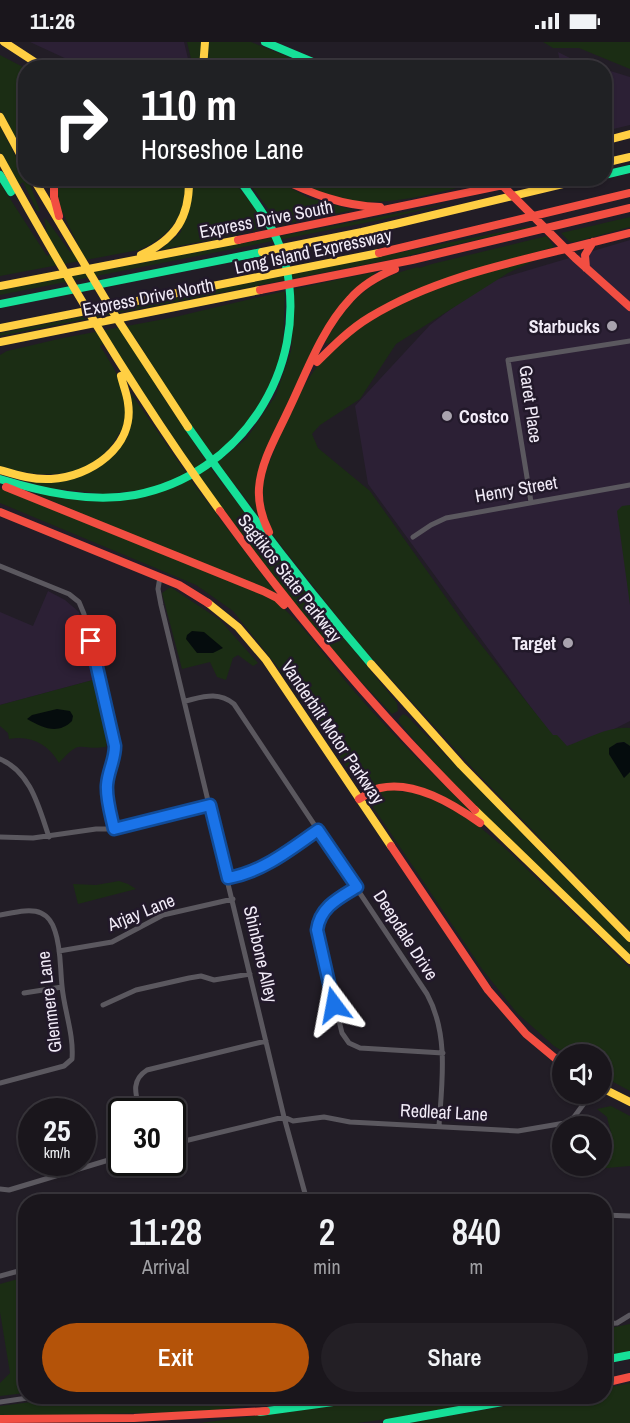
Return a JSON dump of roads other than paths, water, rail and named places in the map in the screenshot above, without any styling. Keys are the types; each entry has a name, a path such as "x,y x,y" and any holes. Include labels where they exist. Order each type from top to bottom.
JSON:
{"main road":[{"path":"4,42 32,60"},
{"path":"204,60 206,42"},
{"path":"265,42 308,60"},
{"path":"0,45 23,60"},
{"path":"0,117 18,150"},
{"path":"612,139 630,134"},
{"path":"612,161 630,156"},
{"name":"Sagtikos State Parkway","path":"0,158 106,344 234,532 332,655 430,765 630,960"},
{"path":"612,173 630,169"},
{"path":"0,175 53,254"},
{"name":"Sagtikos State Parkway","path":"38,186 69,242 130,340 211,461 283,557 361,653 434,735 630,938"},
{"path":"54,186 55,203 69,242"},
{"path":"115,264 152,250 177,230 188,210 190,186"},
{"path":"0,479 58,493 96,498 144,494 177,483 208,466 226,452 254,421 274,388 287,351 291,306 284,257 277,238 265,213 244,186"},
{"path":"296,186 321,198 358,207 386,207 428,202"},
{"path":"503,186 566,249 630,307"},
{"name":"Express Drive South","path":"0,285 504,186"},
{"name":"Long Island Expressway","path":"0,304 362,232 554,186"},
{"name":"Long Island Expressway","path":"0,328 285,272 516,221 630,193"},
{"name":"Express Drive North","path":"0,342 441,254 630,208"},
{"path":"303,381 336,342 360,322 379,311 459,278 630,233"},
{"path":"586,268 585,255 593,242"},
{"path":"283,557 263,519 259,489 264,465 303,381 336,318 358,291 388,272 441,254"},
{"path":"0,348 33,335"},
{"path":"0,470 34,479 65,478 96,468 114,452 126,428 129,402 124,383 106,344"},
{"path":"0,484 273,596 285,605 306,631 332,655"},
{"name":"Vanderbilt Motor Parkway","path":"0,512 160,577 206,601 228,617 266,660 488,990 526,1034 552,1056"},
{"path":"359,799 375,790 391,787 445,802 479,822 513,854 542,875"},
{"path":"612,1093 630,1102"},
{"path":"612,1360 630,1354"},
{"path":"612,1362 630,1361"},
{"path":"612,1381 630,1377"},
{"path":"170,1423 318,1404"},
{"path":"387,1423 492,1404"},
{"path":"0,1419 134,1418 266,1411"}],"street":[{"name":"Garet Place","path":"531,502 508,360 630,342"},
{"name":"Henry Street","path":"413,537 446,518 630,485"},
{"path":"0,566 69,594 79,602 91,641 115,746 115,756 107,784 107,796 114,829"},
{"name":"Shinbone Alley","path":"160,577 159,599 284,1117 305,1194"},
{"name":"Deepdale Drive","path":"185,701 209,695 219,696 234,704 433,1004 441,1034 443,1053 439,1126"},
{"path":"0,759 20,772 32,789 49,837"},
{"path":"0,837 49,837 96,829 114,829 210,805"},
{"path":"228,878 260,869 318,830"},
{"path":"357,887 334,901 324,911 319,918 317,930 342,1033 349,1043 360,1048 443,1053"},
{"name":"Arjay Lane","path":"59,951 112,942 164,915 232,899"},
{"name":"Glenmere Lane","path":"0,915 14,912 42,913 50,920 55,930 59,951 62,987 73,1047 72,1059 64,1066 0,1083"},
{"path":"103,1005 136,990 189,978 201,976 214,980 250,974"},
{"path":"24,993 62,987"},
{"path":"137,1098 136,1081 147,1070 266,1041"},
{"name":"Redleaf Lane","path":"186,1141 284,1117 293,1121 324,1117 350,1122 518,1131 565,1123 574,1117 584,1104"},
{"path":"0,1189 9,1190 108,1160"},
{"path":"612,1215 630,1216"},
{"path":"0,1276 18,1271"},
{"path":"612,1323 630,1315"},
{"path":"0,1402 18,1399"}],"place":[{"name":"Starbucks","path":"612,326"},
{"name":"Costco","path":"447,416"},
{"name":"Target","path":"568,643"}]}
